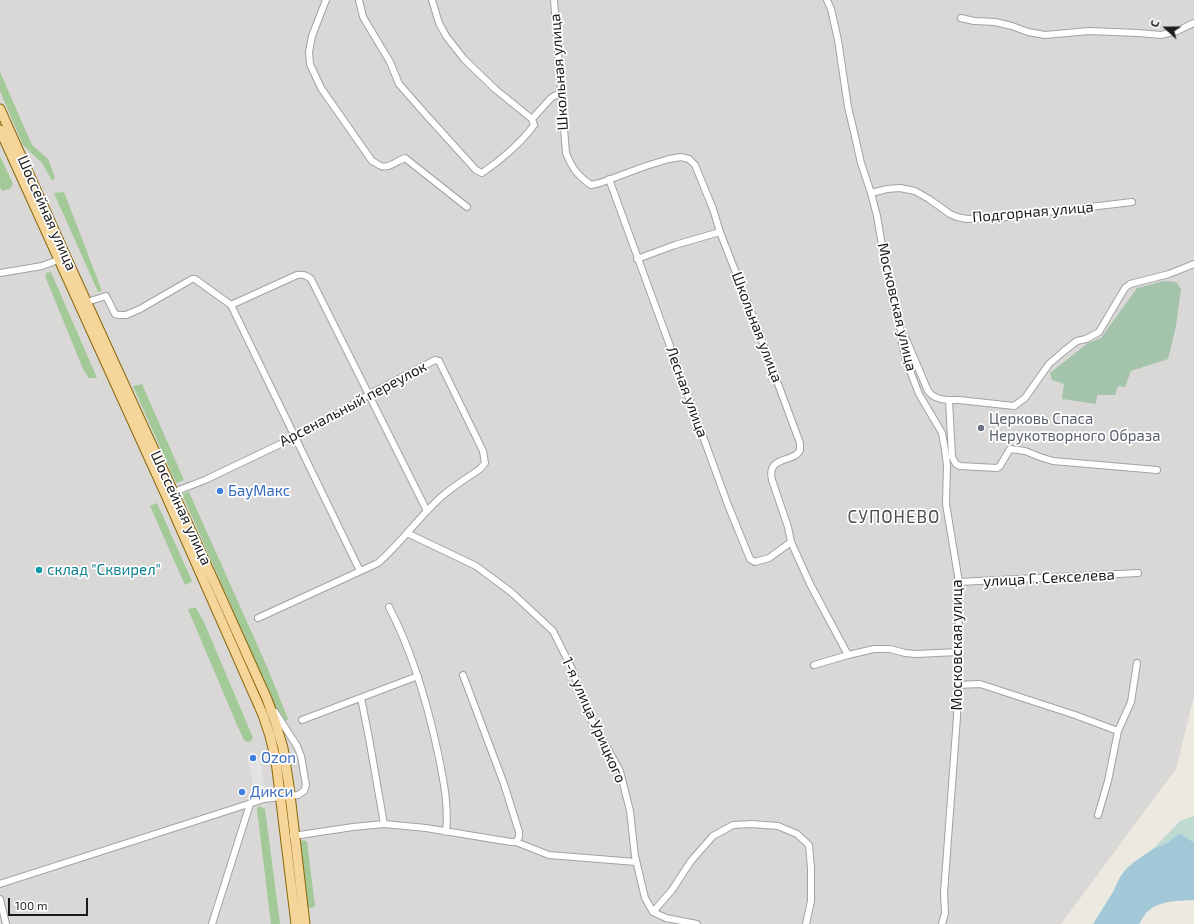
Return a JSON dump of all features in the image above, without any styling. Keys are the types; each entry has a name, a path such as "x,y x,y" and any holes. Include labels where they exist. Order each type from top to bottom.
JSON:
{"main road":[{"name":"Шоссейная улица","path":"0,109 174,492 275,721 283,748 305,924"},
{"name":"Шоссейная улица","path":"0,130 165,493 266,724 273,748 296,924"}],"street":[{"path":"326,0 312,36 309,52 310,64 321,88 372,161 381,166 388,166 405,158 467,208"},
{"path":"359,0 362,17 390,62 399,84 476,170 482,173 504,156 528,134 534,125 532,119 495,90 464,59 446,36 439,23 432,0"},
{"name":"Школьная улица","path":"554,0 566,153 571,166 591,185 669,159 681,157 689,159 695,165 713,209 720,232 800,443 800,450 795,456 779,462 774,466 771,475 788,527 791,542 810,584 848,655"},
{"name":"Московская улица","path":"827,0 831,9 838,40 848,106 861,163 872,193 895,310 902,334 902,343 906,360 919,394 942,433 947,465 946,504 959,582 957,717 944,893 945,913 942,924"},
{"path":"961,18 974,21 995,22 1028,32 1045,34 1089,31 1161,35 1177,31 1194,23"},
{"path":"532,119 551,98 561,92"},
{"name":"Лесная улица","path":"609,179 728,505 750,559 755,562 769,558 791,542"},
{"name":"Подгорная улица","path":"872,193 887,189 900,188 915,191 950,214 967,219 997,218 1132,202"},
{"path":"637,259 675,245 720,232"},
{"path":"0,273 42,266 58,260"},
{"path":"902,334 906,339 928,391 937,399 1014,406 1025,398 1049,364 1077,341 1086,339 1099,332 1125,288 1130,284 1169,274 1194,264"},
{"path":"232,304 297,275 306,275 311,279 427,512"},
{"path":"87,302 106,296 116,314 126,315 195,279 232,304 360,571"},
{"name":"Арсенальный переулок","path":"174,492 205,480 295,437 368,395 435,360 439,361 483,451 484,463 480,469 441,498 378,563 258,618"},
{"path":"949,400 951,453 954,460 960,466 997,468 1000,466 1010,449 1025,451 1040,458 1053,461 1157,470"},
{"name":"1-я улица Урицкого","path":"407,533 476,566 511,592 553,631 572,669 589,715 620,771 630,811 636,862 645,898 653,912"},
{"name":"улица Г. Секселева","path":"959,582 1138,573"},
{"path":"390,608 406,641 418,676 433,732 444,784 447,817 446,832"},
{"path":"814,665 874,649 890,649 916,654 958,652"},
{"path":"1098,815 1108,781 1118,731 1131,702 1137,664"},
{"path":"463,675 504,784 519,832 519,837 516,842"},
{"path":"302,720 418,676"},
{"path":"957,685 980,684 1075,715 1118,731"},
{"path":"360,698 369,738 384,824"},
{"path":"0,884 137,839 270,798 302,794 305,789 306,780 301,756 297,746 266,699"},
{"path":"212,924 250,804"},
{"path":"285,837 384,824 516,842 549,855 636,862"},
{"path":"697,924 666,918 653,912 672,890 691,861 713,836 733,825 752,824 778,826 797,834 809,845 811,901 806,924"},
{"path":"0,899 6,924"}],"shaded area":[{"name":"СУПОНЕВО","path":"0,0 1194,0 1194,696 1176,769 1061,924 0,924"},
{"path":"260,759 266,795 256,797 248,761"},
{"path":"1194,816 1194,842 1183,835 1174,837 1167,843 1153,849 1180,821"},
{"path":"1179,834 1194,842 1194,900 1162,903 1146,913 1139,924 1093,924 1126,869 1153,849 1167,843"}],"green space":[{"path":"0,72 32,145 48,159 55,178 53,180 42,163 23,145 0,91"},
{"path":"0,156 13,184 10,189 2,191 0,187"},
{"path":"64,192 102,291 98,292 54,193"},
{"path":"51,272 97,378 89,378 83,369 45,276 46,273"},
{"path":"1164,281 1176,282 1181,289 1176,326 1168,359 1131,371 1125,387 1118,386 1115,395 1097,395 1096,404 1062,399 1064,384 1052,380 1050,373 1088,343 1101,338 1137,288"},
{"path":"142,384 184,480 176,483 133,386"},
{"path":"189,492 268,669 288,719 286,721 282,719 278,713 182,494"},
{"path":"157,503 192,581 185,585 150,506"},
{"path":"191,608 196,608 203,620 253,738 251,741 247,742 244,740 237,725 188,610"},
{"path":"259,806 265,809 280,924 271,924 257,809"},
{"path":"304,840 307,842 315,906 312,908 308,907 299,842"}],"place":[{"name":"Церковь Спаса Нерукотворного Образа","path":"981,428"},
{"name":"БауМакс","path":"220,491"},
{"name":"склад \"Сквирел\"","path":"39,570"},
{"name":"Ozon","path":"253,758"},
{"name":"Дикси","path":"242,792"}],"district":[{"name":"СУПОНЕВО","path":"894,517"}]}
